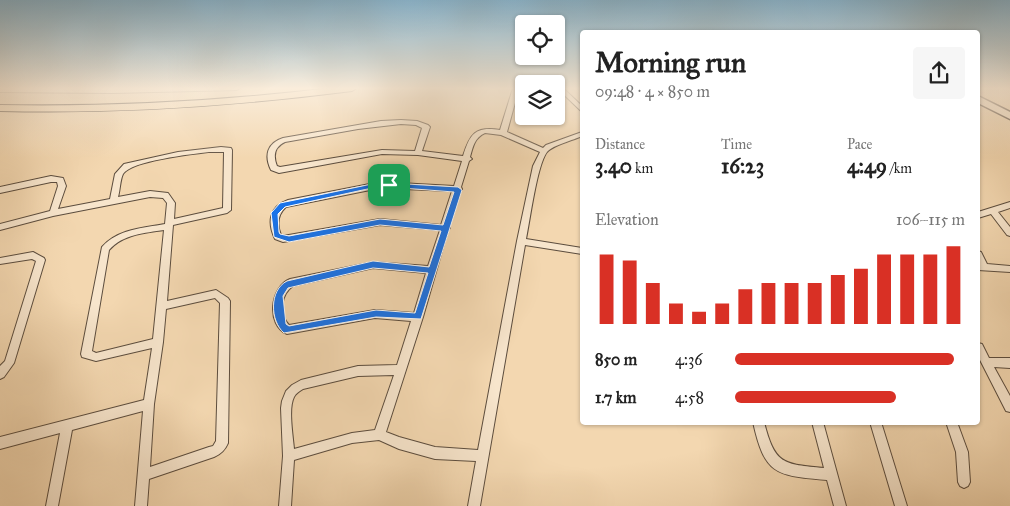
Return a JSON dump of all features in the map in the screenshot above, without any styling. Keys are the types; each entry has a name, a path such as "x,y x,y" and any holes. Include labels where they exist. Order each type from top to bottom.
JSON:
{"street":[{"path":"503,133 509,112"},
{"path":"418,153 426,127 420,123 404,122 380,123 283,140 275,143 271,148 272,164 278,170 382,152 418,153 468,159"},
{"path":"379,435 402,370 468,159 471,142 476,133 487,130 503,133 544,151"},
{"path":"474,506 521,241 537,166 544,151 580,135"},
{"path":"114,200 119,174 127,166 199,151 220,148 228,150 227,210 124,236 108,244 105,249 86,354 96,357 158,342"},
{"path":"0,190 51,179 60,180 62,186 53,213"},
{"path":"446,228 380,222 283,239 278,237 275,232 274,213 277,208 288,203 372,186 458,190"},
{"path":"0,227 53,213 150,194 165,196 171,203 141,506"},
{"path":"980,213 1010,205"},
{"path":"992,210 1010,233"},
{"path":"521,241 580,251"},
{"path":"0,261 33,255 42,260 9,362 0,374"},
{"path":"418,317 376,314 287,330 280,318 278,296 285,286 290,283 366,266 381,264 432,270"},
{"path":"981,267 1010,269"},
{"path":"145,474 210,453 217,450 222,443 225,301 216,294 161,306"},
{"path":"980,351 1010,407"},
{"path":"986,362 1010,363"},
{"path":"285,506 289,456 287,406 288,397 294,390 300,385 358,371 402,370"},
{"path":"0,443 150,404"},
{"path":"52,506 67,425"},
{"path":"759,425 763,447 775,465 783,469 831,475"},
{"path":"817,425 840,506"},
{"path":"876,425 901,506"},
{"path":"952,425 962,452 964,482"},
{"path":"289,456 352,438 379,435 435,453 483,456"}],"route":[{"path":"389,185 372,186 283,204 274,213 275,232 278,237 289,239 380,222 446,228 418,317 364,315 287,330 280,318 278,296 280,291 290,283 381,264 432,270 446,228 458,190 389,185"}]}
